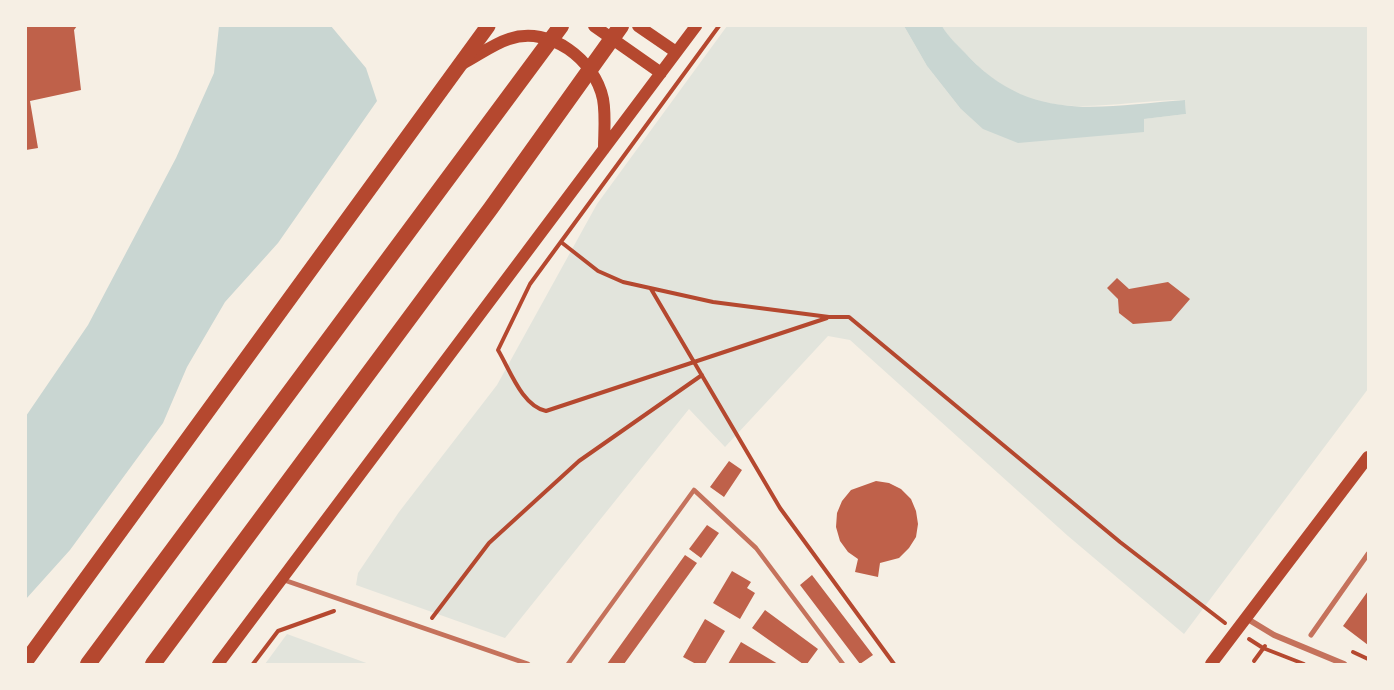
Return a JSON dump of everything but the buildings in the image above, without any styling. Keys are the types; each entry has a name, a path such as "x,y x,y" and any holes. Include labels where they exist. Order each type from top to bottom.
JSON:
{"highway":[{"path":"88,664 561,26"},
{"path":"153,664 491,208 621,26"}],"main road":[{"path":"26,661 488,26"},
{"path":"594,26 661,73"},
{"path":"638,26 676,52"},
{"path":"218,664 696,26"},
{"path":"458,66 509,39 537,38 563,46 585,62 599,86 605,112 604,149"},
{"path":"1211,664 1368,457"}],"street":[{"path":"1311,635 1368,554"},
{"path":"1245,618 1274,635 1344,664"}],"lane":[{"path":"568,664 694,490 756,548 843,664"},
{"path":"281,579 528,664"}],"path":[{"path":"719,26 530,284 498,350 528,400 535,408 546,411 829,317"},
{"path":"561,242 598,271 622,282 713,303 829,317 849,317 1120,542 1209,610"},
{"path":"651,289 780,508 894,664"},
{"path":"424,628 489,543 579,461 702,375"},
{"path":"253,664 278,631 354,604"},
{"path":"1254,661 1263,648 1304,664"}],"shaded area":[{"path":"219,26 331,26 366,68 377,101 278,243 225,302 187,367 163,423 70,550 26,599 26,416 88,325 176,158 214,73"},
{"path":"727,26 904,26 927,66 960,108 1144,132 1143,119 1186,114 1185,100 1099,106 1047,103 1022,95 997,82 952,40 942,26 1368,26 1368,389 1184,634 1068,536 850,340 828,336 725,447 689,409 505,638 356,585 358,573 399,512 497,385 597,204"},
{"path":"904,26 942,26 969,57 993,78 1018,93 1043,102 1097,107 1185,100 1186,114 1144,119 1144,132 1018,143 983,129 960,108 927,66"},
{"path":"287,634 369,664 265,664"}]}
